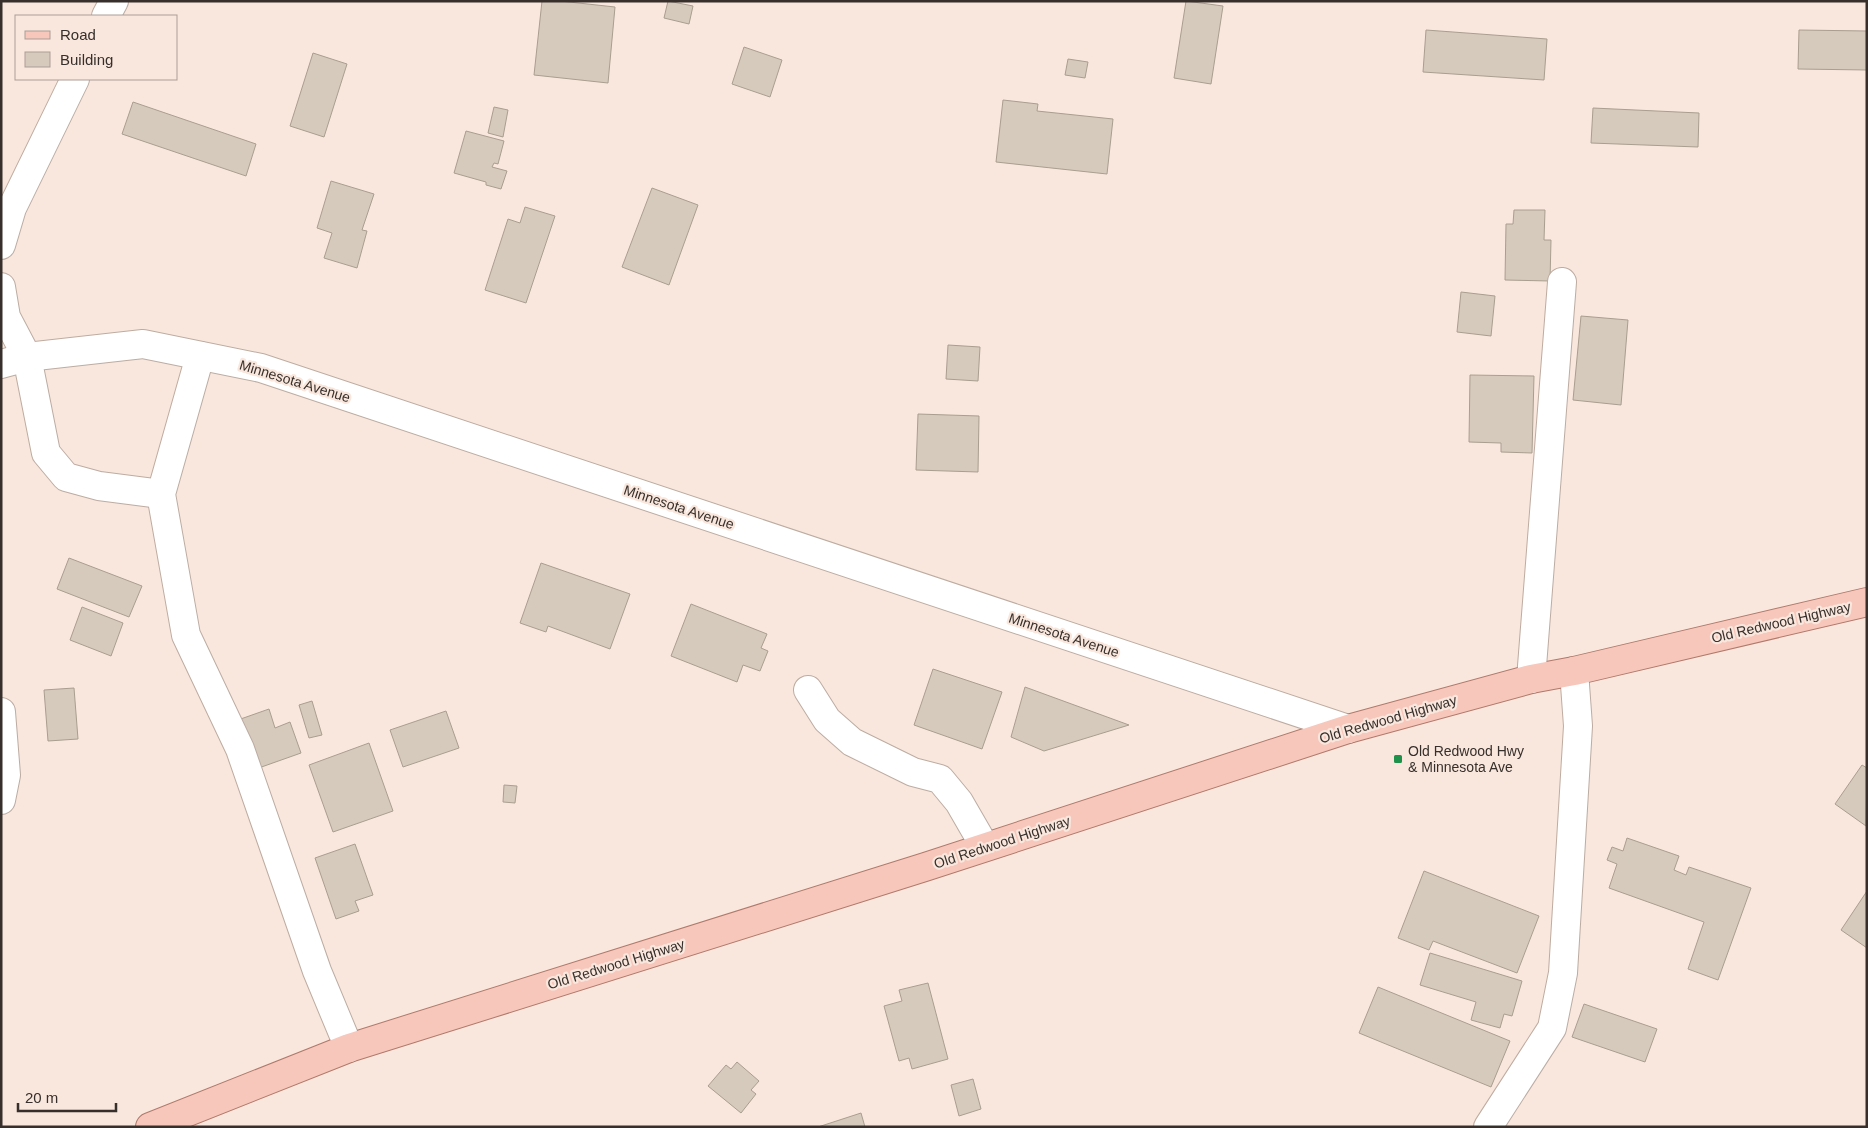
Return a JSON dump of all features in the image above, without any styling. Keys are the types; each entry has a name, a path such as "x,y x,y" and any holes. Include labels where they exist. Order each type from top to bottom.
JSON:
{"main road":[{"name":"Old Redwood Highway","path":"150,1127 349,1048 925,867 1348,729 1531,679 1574,671 1867,602"}],"street":[{"path":"107,15 114,1"},
{"path":"1,245 12,208 75,80"},
{"path":"1531,679 1562,282"},
{"path":"1,287 6,317 27,357 46,452 66,477 99,486 161,494"},
{"name":"Minnesota Avenue","path":"1,364 27,357 143,344 261,368 1348,729"},
{"path":"200,356 161,494 186,635 240,749 317,971 349,1048"},
{"path":"1488,1127 1552,1028 1563,973 1578,726 1574,671"},
{"path":"808,690 827,720 852,742 913,772 940,779 959,802 985,847"},
{"path":"1,712 6,775 1,800"}],"building":[{"path":"542,1 615,7 608,83 534,75"},
{"path":"668,1 693,6 689,24 664,18"},
{"path":"1186,1 1223,6 1211,84 1174,78"},
{"path":"1426,30 1547,39 1544,80 1423,72"},
{"path":"1799,30 1867,31 1867,70 1798,69"},
{"path":"744,47 782,60 770,97 732,84"},
{"path":"313,53 347,64 324,137 290,126"},
{"path":"1068,59 1088,62 1085,78 1065,75"},
{"path":"1003,100 1038,104 1037,111 1113,119 1107,174 996,162"},
{"path":"133,102 256,144 246,176 122,134"},
{"path":"494,107 508,110 503,137 488,133"},
{"path":"1593,108 1699,113 1698,147 1591,143"},
{"path":"466,131 504,141 498,164 494,163 492,167 507,171 501,189 486,185 486,182 454,173"},
{"path":"331,181 374,194 362,230 367,231 357,268 324,258 332,233 317,228"},
{"path":"652,188 698,205 669,285 622,267"},
{"path":"525,207 555,216 526,303 485,290 508,219 520,223"},
{"path":"1514,210 1545,210 1544,240 1551,240 1550,281 1505,280 1506,224 1513,224"},
{"path":"1461,292 1495,296 1491,336 1457,332"},
{"path":"1581,316 1628,320 1621,405 1573,400"},
{"path":"948,345 980,347 978,381 946,379"},
{"path":"1470,375 1534,376 1532,453 1501,452 1501,443 1469,442"},
{"path":"918,414 979,416 978,472 916,470"},
{"path":"69,558 142,586 129,617 57,589"},
{"path":"541,563 630,594 610,649 548,626 546,632 520,623"},
{"path":"691,604 767,634 761,648 768,651 760,671 743,665 737,682 671,656"},
{"path":"82,607 123,623 111,656 70,640"},
{"path":"933,669 1002,692 982,749 914,725"},
{"path":"1025,687 1129,725 1044,751 1011,737"},
{"path":"74,688 78,739 48,741 44,690"},
{"path":"312,701 322,735 309,738 299,705"},
{"path":"269,709 275,728 290,722 301,753 253,770 235,721"},
{"path":"446,711 459,748 403,767 390,730"},
{"path":"369,743 393,811 333,832 309,765"},
{"path":"1862,765 1867,768 1866,826 1835,804"},
{"path":"504,785 517,786 515,803 503,802"},
{"path":"1627,838 1679,856 1674,870 1686,875 1689,867 1751,888 1718,980 1688,969 1704,922 1609,888 1617,864 1607,860 1612,847 1623,851"},
{"path":"355,844 373,895 355,901 359,911 336,919 315,858"},
{"path":"1424,871 1539,916 1517,973 1433,941 1429,950 1398,938"},
{"path":"1867,891 1867,948 1841,930"},
{"path":"1430,953 1522,981 1512,1016 1504,1014 1500,1028 1471,1020 1476,1002 1420,985"},
{"path":"928,983 948,1059 912,1069 909,1058 899,1061 884,1006 902,1001 899,990"},
{"path":"1378,987 1510,1041 1491,1087 1359,1033"},
{"path":"1584,1004 1657,1029 1645,1062 1572,1037"},
{"path":"737,1062 759,1081 751,1090 756,1094 741,1113 708,1086 726,1065 731,1069"},
{"path":"973,1079 981,1109 959,1116 951,1085"},
{"path":"861,1113 865,1127 818,1127"}],"place":[{"name":"Old Redwood Hwy & Minnesota Ave","path":"1398,759"}]}
